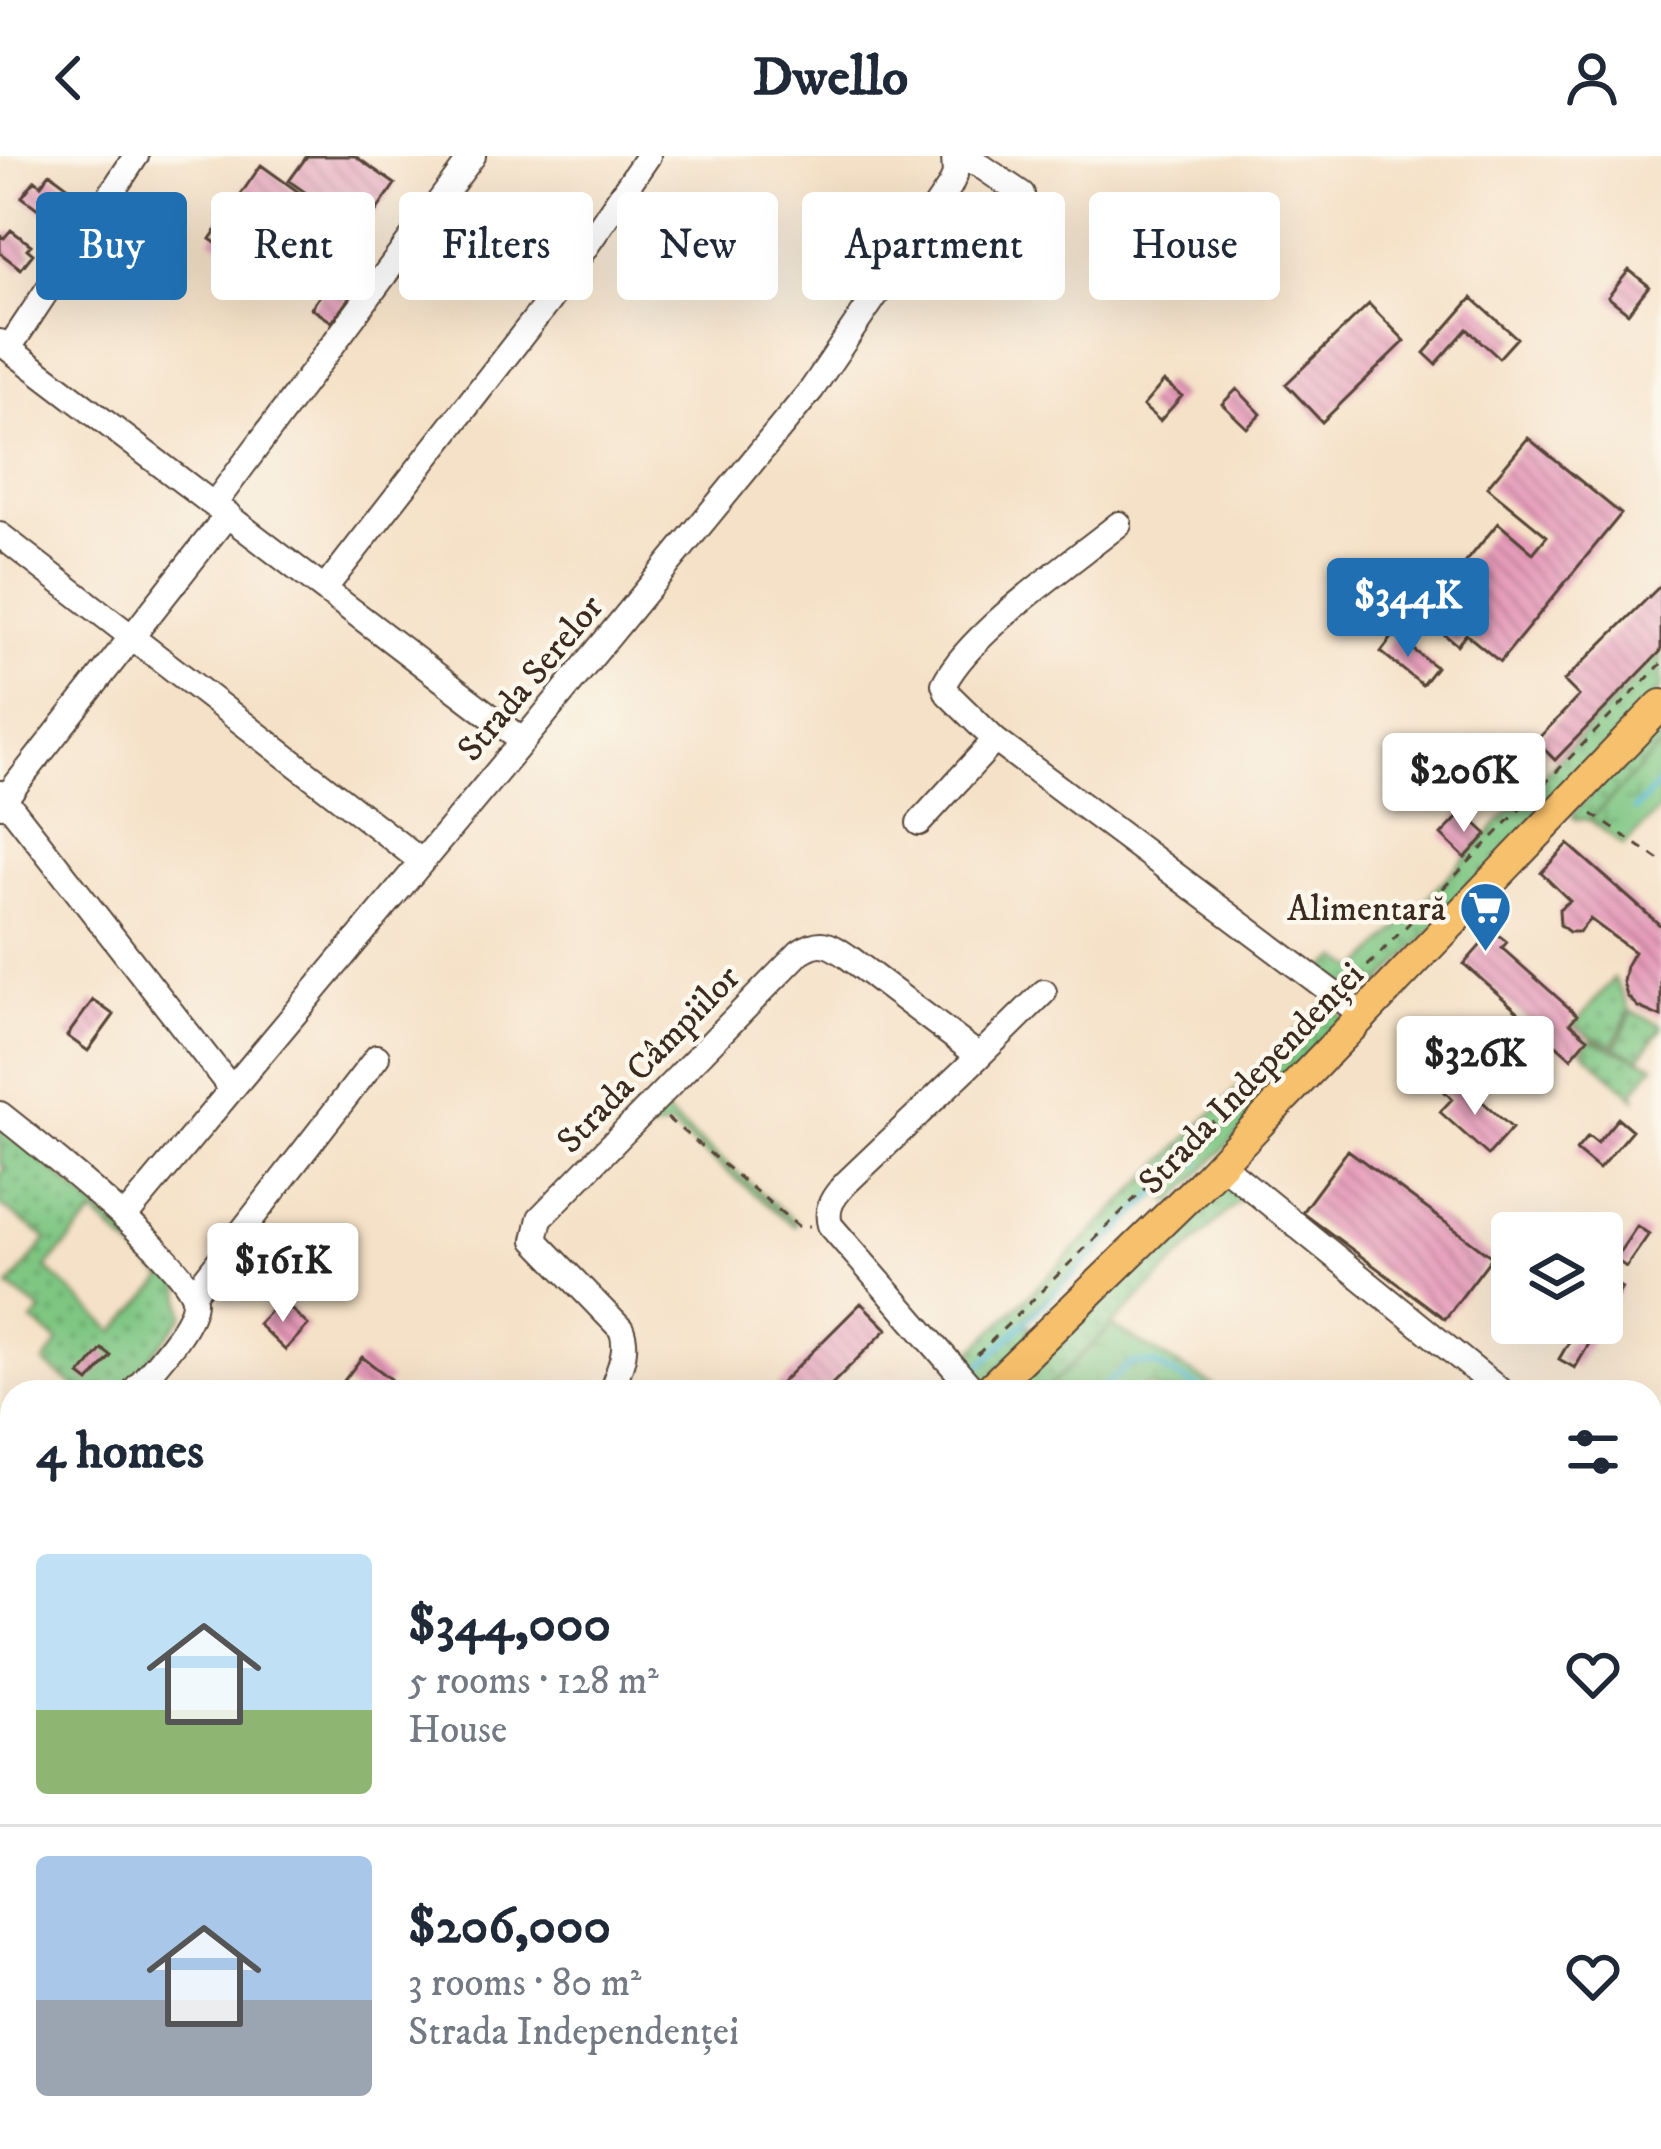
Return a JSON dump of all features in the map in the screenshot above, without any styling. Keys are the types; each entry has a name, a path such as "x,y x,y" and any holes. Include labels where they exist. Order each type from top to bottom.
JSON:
{"main road":[{"name":"Strada Independenței","path":"999,1380 1221,1164 1661,705"}],"street":[{"path":"136,156 4,345 524,741"},
{"path":"230,1088 2,800 134,638 473,156"},
{"path":"326,587 548,302 648,156"},
{"name":"Strada Serelor","path":"124,1218 812,388 950,186 955,158 975,162 1019,192"},
{"path":"1119,524 987,633 949,675 944,684 948,694 994,740 1364,1016"},
{"path":"0,536 421,861"},
{"path":"919,823 994,740"},
{"name":"Strada Câmpiilor","path":"615,1380 626,1340 621,1329 535,1240 536,1227 800,952 815,942 828,943 979,1056"},
{"path":"964,1380 830,1225 827,1215 835,1195 1043,992"},
{"path":"194,1293 377,1057"},
{"path":"0,1114 124,1218 173,1264 194,1293 194,1307 184,1328 143,1380"},
{"path":"1221,1164 1487,1380"}],"path":[{"path":"970,1380 1661,664"},
{"path":"1571,800 1661,860"},
{"path":"653,1104 798,1226 830,1225"}],"green space":[{"path":"1661,651 1661,689 1361,1004 1319,973 1339,958 1359,970"},
{"path":"1661,720 1661,746 1590,820 1575,819 1572,815"},
{"path":"1661,746 1661,808 1624,846 1590,820"},
{"path":"1614,978 1630,1010 1613,1045 1575,1024"},
{"path":"1326,1001 1347,1021 1172,1203 1159,1190 1024,1319 1036,1333 987,1380 981,1380 963,1360"},
{"path":"1632,1012 1661,1024 1639,1058 1616,1047"},
{"path":"1591,1040 1654,1065 1634,1091 1635,1098 1582,1050"},
{"path":"660,1108 797,1223 794,1226 670,1126 636,1133"},
{"path":"0,1123 180,1281 184,1315 132,1380 66,1380 44,1363 59,1342 32,1321 42,1311 9,1287 47,1239 0,1205 0,1174 5,1167 0,1163","holes":["94,1214 164,1279 115,1332 46,1268"]},
{"path":"1225,1182 1243,1196 1056,1380 1019,1380"},
{"path":"1112,1326 1204,1380 1056,1380"}],"building":[{"path":"307,156 355,156 395,184 375,213 375,192 305,192 289,181"},
{"path":"261,165 299,192 242,192"},
{"path":"50,173 73,190 36,192 36,208 22,197 35,180 41,185"},
{"path":"11,230 31,245 27,249 33,254 21,269 0,253 0,235 4,238"},
{"path":"1629,270 1649,286 1628,313 1608,297"},
{"path":"1472,298 1517,338 1499,358 1467,329 1436,364 1424,353"},
{"path":"317,300 348,300 332,322 311,308"},
{"path":"1369,304 1405,341 1322,422 1286,384"},
{"path":"1164,381 1182,396 1160,421 1143,406"},
{"path":"1237,389 1261,414 1247,428 1222,404"},
{"path":"1528,438 1621,514 1500,662 1466,634 1457,645 1422,616 1498,523 1533,553 1547,536 1487,487"},
{"path":"1661,585 1661,651 1555,760 1536,741 1579,696 1564,681"},
{"path":"1394,635 1436,667 1422,685 1381,652"},
{"path":"1463,812 1487,834 1465,858 1441,835"},
{"path":"1568,844 1661,926 1661,1017 1627,996 1623,982 1634,952 1590,919 1579,932 1560,925 1559,909 1570,901 1541,873"},
{"path":"1493,931 1507,942 1502,948 1577,1015 1570,1023 1588,1038 1571,1058 1464,964"},
{"path":"93,1000 114,1015 88,1051 67,1036"},
{"path":"1457,1079 1512,1128 1488,1155 1440,1112 1452,1099 1445,1092"},
{"path":"1618,1118 1632,1130 1599,1169 1576,1150 1588,1136 1597,1143"},
{"path":"1348,1150 1491,1258 1445,1319 1302,1212"},
{"path":"1637,1226 1649,1234 1626,1267 1623,1247"},
{"path":"281,1300 308,1325 285,1350 258,1324"},
{"path":"861,1303 887,1329 836,1380 784,1380"},
{"path":"1568,1344 1589,1344 1575,1368 1559,1359"},
{"path":"102,1349 111,1356 91,1380 80,1375"},
{"path":"362,1357 391,1379 390,1380 345,1380"}],"waterway":[{"path":"1635,809 1661,782"},
{"path":"978,1368 1184,1167 1199,1162"},
{"path":"1112,1380 1131,1363 1154,1364 1184,1380"}],"place":[{"name":"Alimentară","path":"1485,953"}]}
